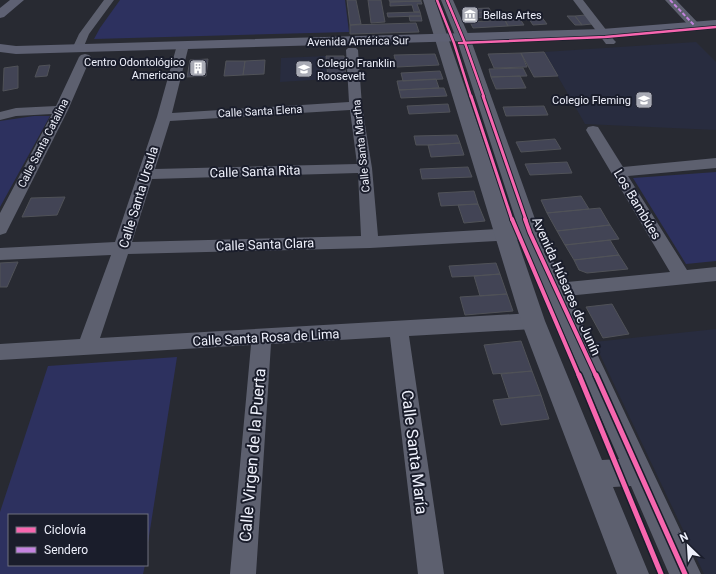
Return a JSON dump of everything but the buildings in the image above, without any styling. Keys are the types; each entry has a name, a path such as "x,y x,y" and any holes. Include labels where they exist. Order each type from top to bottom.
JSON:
{"main road":[{"path":"0,3 5,0"},
{"path":"0,14 18,0"},
{"name":"Avenida América Sur","path":"606,37 716,24"},
{"name":"Avenida América Sur","path":"0,61 82,53 716,35"},
{"name":"Avenida América Sur","path":"181,50 352,50 454,43"},
{"name":"Avenida América Sur","path":"0,48 82,53"}],"street":[{"name":"Calle Santa Catalina","path":"0,228 61,110 82,53 84,34 109,0"},
{"name":"Avenida Húsares de Junín","path":"429,0 454,43 530,233 685,574"},
{"name":"Avenida Húsares de Junín","path":"447,0 454,43 504,235 533,321 633,574"},
{"path":"578,0 606,37"},
{"path":"670,0 695,26"},
{"name":"Calle Santa Ursula","path":"87,348 122,248 164,117 181,50"},
{"name":"Calle Santa Martha","path":"352,50 356,106 365,168 370,242"},
{"name":"Calle Santa Elena","path":"164,117 356,106"},
{"path":"0,116 16,112 61,110"},
{"name":"Los Bambúes","path":"593,130 683,278"},
{"path":"618,172 716,163"},
{"name":"Calle Santa Rita","path":"145,174 365,168"},
{"name":"Calle Santa Clara","path":"0,254 122,248 370,242 530,233"},
{"path":"557,290 716,274"},
{"name":"Calle Santa Rosa de Lima","path":"0,352 87,348 262,336 399,330 533,321"},
{"name":"Calle Santa María","path":"399,330 431,574"},
{"name":"Calle Virgen de la Puerta","path":"243,574 262,336"},
{"path":"593,475 639,471"}],"shaded area":[{"path":"120,0 345,0 349,32 94,39"},
{"name":"Colegio Fleming","path":"696,42 716,62 716,130 585,124 544,52"},
{"name":"Colegio Franklin Roosevelt","path":"326,56 328,79 280,82 281,58"},
{"path":"34,116 50,116 0,207 0,121"},
{"path":"716,172 716,261 686,264 633,178"},
{"path":"716,329 716,574 704,574 594,342"},
{"path":"177,357 148,543 148,514 8,514 8,566 145,566 143,574 0,574 0,512 48,366"}],"marked path":[{"path":"670,0 695,26"}],"cycle path":[{"path":"437,0 454,43 482,132 517,234 552,311 661,574"},
{"path":"447,0 465,43 530,233 685,574"},
{"path":"459,43 605,37 716,27"}],"place":[{"name":"Bellas Artes","path":"470,15"},
{"name":"Centro Odontológico Americano","path":"198,68"},
{"name":"Colegio Franklin Roosevelt","path":"304,69"},
{"name":"Colegio Fleming","path":"644,100"}]}
